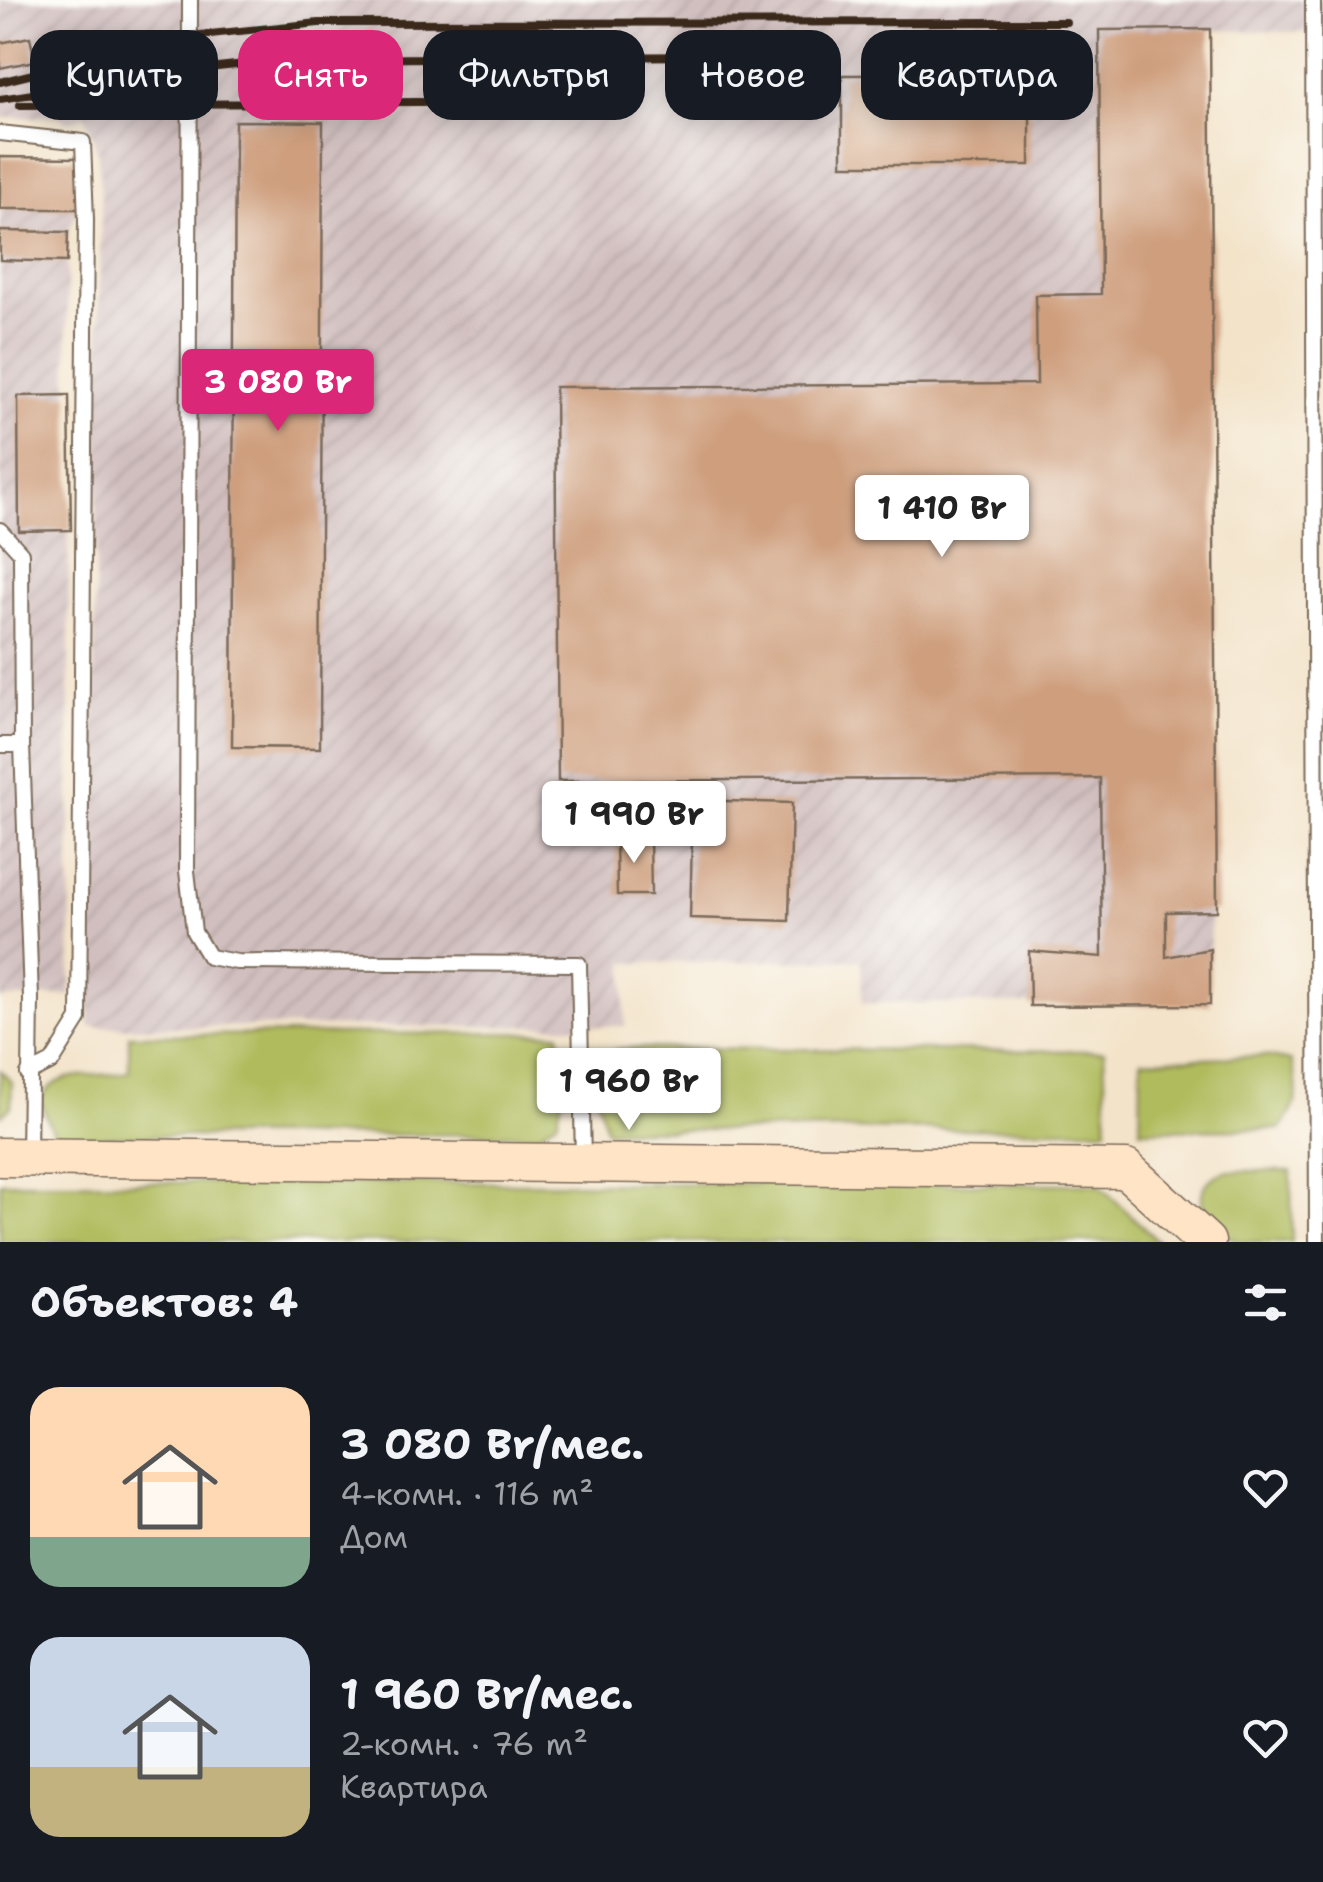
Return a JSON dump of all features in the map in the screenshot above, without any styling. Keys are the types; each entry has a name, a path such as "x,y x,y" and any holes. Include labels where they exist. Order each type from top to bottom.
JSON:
{"street":[{"path":"14,1157 1126,1169 1206,1242"}],"lane":[{"path":"190,0 187,870 194,932 209,957 237,962 579,964 583,1166"},
{"path":"1313,0 1317,1242"},
{"path":"0,133 82,142 86,220 79,1018 52,1062 28,1074"},
{"path":"0,530 22,554 22,746 30,998 28,1074 14,1157"},
{"path":"0,745 22,746"}],"shaded area":[{"path":"0,0 1323,0 1323,33 1210,30 1210,1005 862,1003 861,960 625,963 625,1026 89,1027 101,201 98,153 87,120 218,120 218,30 30,30 30,117 0,118"},
{"path":"0,157 78,158 78,209 68,232 67,262 71,995 0,999"}],"green space":[{"path":"559,1033 566,1082 557,1121 538,1134 54,1136 40,1100 48,1089 68,1078 129,1072 129,1035"},
{"path":"616,1050 1104,1051 1107,1129 606,1130 597,1097 599,1061"},
{"path":"1265,1056 1291,1061 1296,1080 1295,1105 1280,1129 1140,1130 1141,1060"},
{"path":"0,1070 12,1083 11,1107 0,1116"},
{"path":"1228,1171 1291,1171 1292,1242 1243,1242 1231,1238 1211,1221 1204,1210 1204,1188 1212,1178"},
{"path":"0,1182 1098,1184 1159,1242 0,1242"}],"building":[{"path":"1210,29 1217,911 1166,912 1166,957 1210,949 1210,1005 1030,1006 1029,951 1102,957 1100,778 558,781 555,387 1037,384 1036,295 1101,294 1099,30"},
{"path":"30,37 30,62 0,68 0,43"},
{"path":"842,75 861,75 861,120 1030,120 1030,165 842,165"},
{"path":"235,121 323,122 320,748 232,747"},
{"path":"0,157 78,158 78,209 0,209"},
{"path":"0,231 68,232 67,262 0,260"},
{"path":"69,395 71,530 19,531 18,396"},
{"path":"693,800 792,803 789,921 690,918"},
{"path":"650,837 651,895 617,895 616,838"}],"railway":[{"path":"0,82 190,36 319,23 1066,22"},
{"path":"0,99 291,59 665,56"},
{"path":"20,105 423,102"}]}
